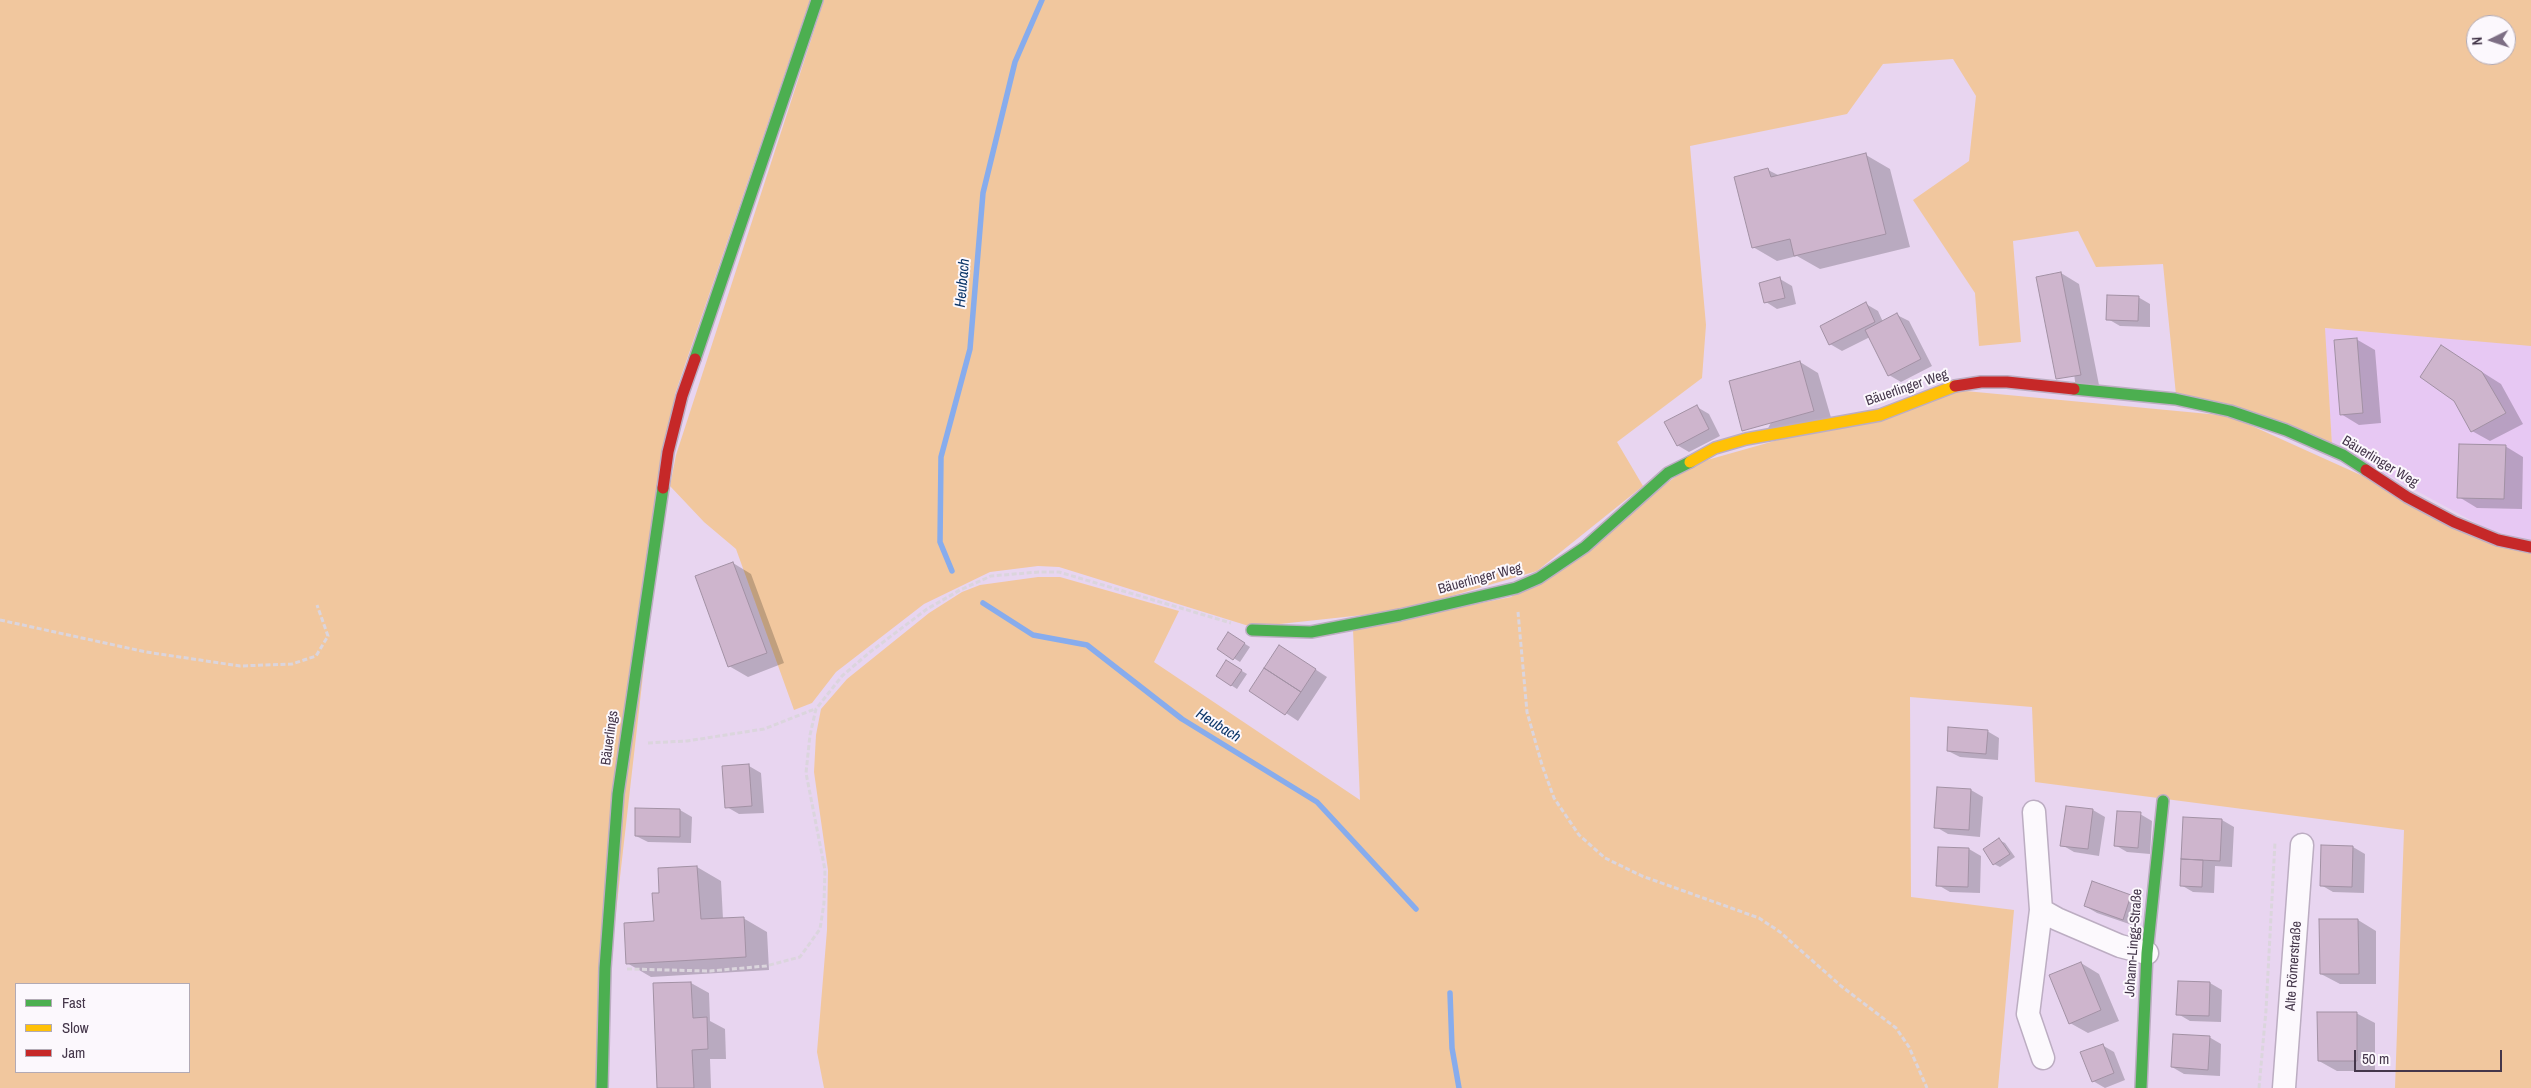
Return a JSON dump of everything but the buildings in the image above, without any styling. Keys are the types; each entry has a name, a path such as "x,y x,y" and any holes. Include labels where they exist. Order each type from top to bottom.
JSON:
{"street":[{"name":"Bäuerlings","path":"602,1088 605,968 623,745 668,452 682,396 817,0"},
{"name":"Bäuerlinger Weg","path":"1252,630 1310,632 1400,616 1516,588 1539,578 1585,547 1668,473 1715,448 1746,439 1880,415 1932,393 1954,386 1990,382 2007,382 2176,399 2230,411 2286,430 2343,455 2407,498 2454,522 2498,540 2531,547"},
{"name":"Johann-Lingg-Straße","path":"2141,1088 2147,952 2163,802"},
{"path":"2034,812 2041,910 2028,1014 2043,1058"},
{"name":"Alte Römerstraße","path":"2284,1088 2302,844"},
{"path":"2041,910 2057,920 2120,946 2147,952"}],"path":[{"path":"605,968 710,971 766,966 800,957 820,929 824,903 825,870 806,773 810,735 816,709 842,676 920,615 960,590 991,576 1059,572 1252,630"},
{"path":"1516,588 1527,712 1542,765 1554,798 1579,835 1605,858 1642,876 1759,918 1780,932 1840,986 1896,1028 1909,1047 1927,1088"},
{"path":"0,620 146,652 231,664 292,664 316,656 328,636 317,605"},
{"path":"623,745 687,741 754,731 816,709"},
{"path":"2259,1088 2266,1010 2275,842"}],"shaded area":[{"path":"0,0 810,0 675,394 596,1088 0,1088"},
{"path":"824,0 2531,0 2531,346 2325,328 2332,445 2176,395 2163,264 2096,267 2078,231 2013,241 2021,342 1979,346 1975,293 1913,200 1969,161 1976,96 1953,59 1883,64 1847,114 1690,146 1706,325 1702,378 1617,442 1643,486 1537,571 1400,611 1252,627 1059,567 1038,566 990,572 924,604 836,672 812,703 794,710 736,549 704,522 670,486 676,455"},
{"path":"2324,328 2531,345 2531,543 2498,535 2332,445"},
{"path":"1955,390 2230,416 2531,552 2531,1088 2395,1088 2404,830 2035,782 2032,707 1910,697 1911,897 2014,910 1998,1088 824,1088 817,1052 827,930 828,870 814,772 816,735 821,709 847,679 929,613 962,592 980,585 1038,577 1060,577 1179,611 1154,662 1360,800 1353,629 1511,597 1693,464"}],"waterway":[{"name":"Heubach","path":"952,571 940,542 941,457 970,349 983,193 1015,62 1042,0"},
{"name":"Heubach","path":"983,603 1033,635 1087,645 1182,719 1317,802 1416,909"},
{"name":"Heubach","path":"1450,993 1452,1048 1459,1088"}],"traffic: fast":[{"path":"695,359 817,0"},
{"path":"2074,389 2175,399 2230,411 2286,430 2343,455 2366,470"},
{"path":"1252,630 1311,632 1400,615 1516,588 1539,578 1585,547 1668,473 1690,462"},
{"path":"602,1088 605,968 618,794 663,488"},
{"path":"2141,1088 2147,953 2163,801"}],"traffic: slow":[{"path":"1690,462 1715,448 1746,439 1880,415 1955,386"}],"traffic: jam":[{"path":"663,488 668,452 682,396 695,359"},
{"path":"1955,386 1981,382 2007,382 2074,389"},
{"path":"2366,470 2407,497 2454,522 2498,540 2531,547"}]}
